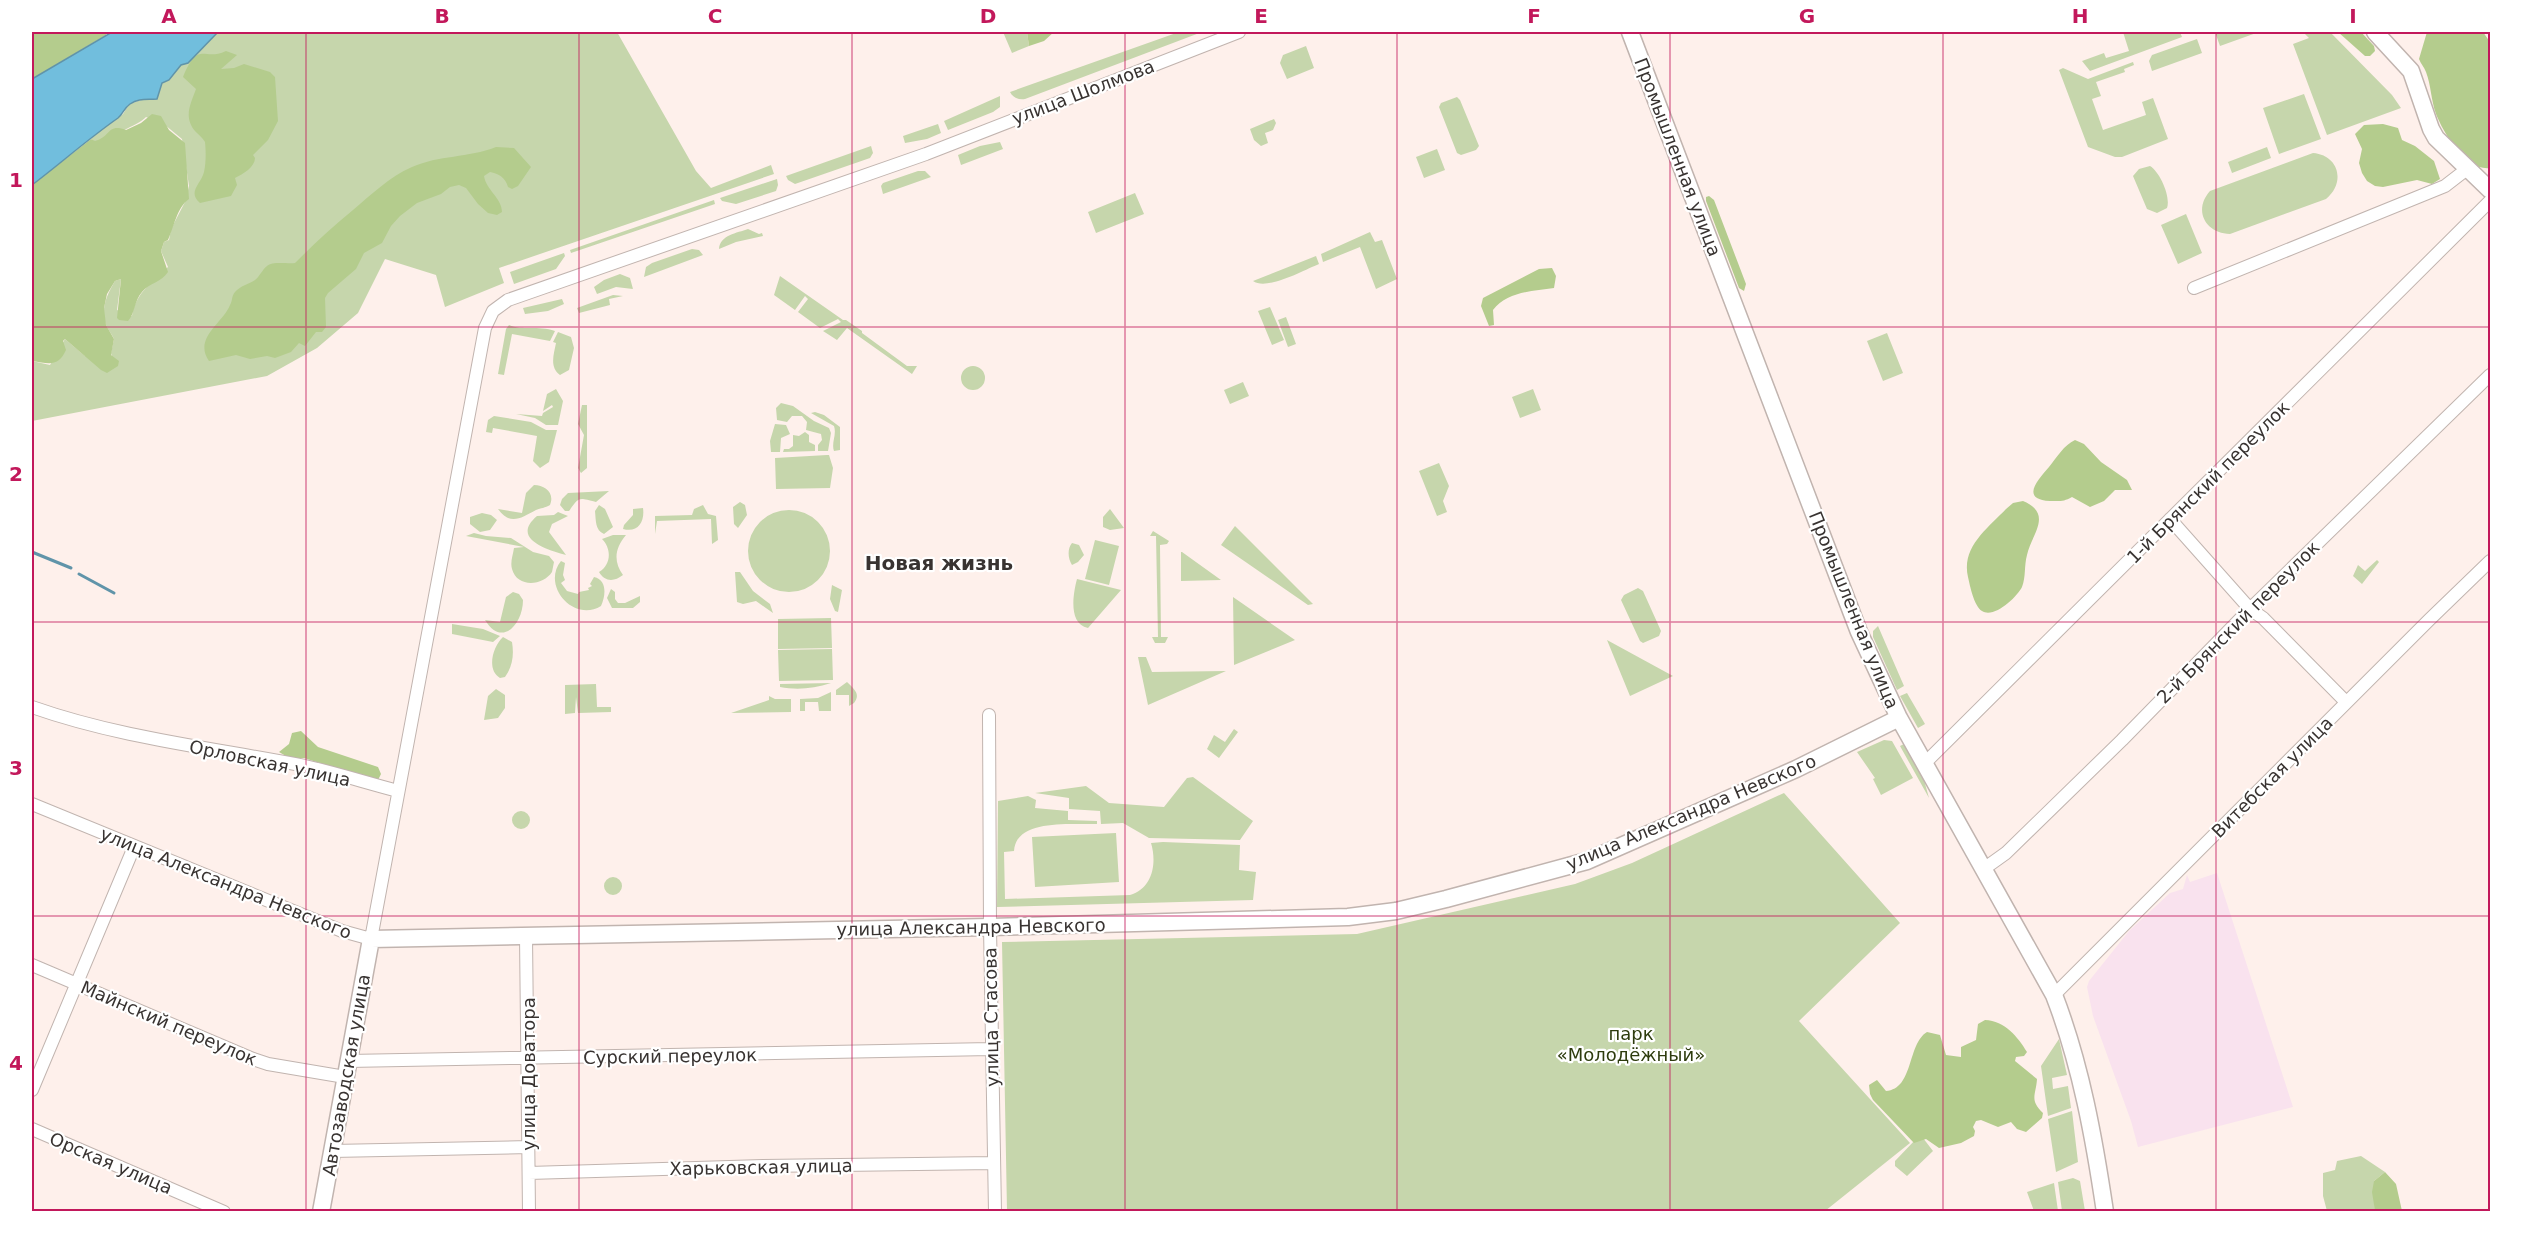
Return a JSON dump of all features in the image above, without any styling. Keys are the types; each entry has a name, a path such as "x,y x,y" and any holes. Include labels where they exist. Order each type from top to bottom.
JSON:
{"street":[{"name":"улица Шолмова","path":"398,791 485,328 493,311 508,300 926,154 1239,32"},
{"name":"Промышленная улица","path":"1630,32 1859,632 1899,718 1985,868 2054,995 2066,1024 2091,1121 2105,1212"},
{"path":"2375,32 2407,63 2431,129 2441,144 2490,190"},
{"path":"2194,288 2445,186 2467,169"},
{"name":"1-й Брянский переулок","path":"1925,763 2490,201"},
{"name":"2-й Брянский переулок","path":"1985,868 2006,853 2122,740 2250,609 2490,375"},
{"path":"2170,519 2250,609 2264,618 2346,702"},
{"name":"Витебская улица","path":"2054,995 2490,561"},
{"name":"Орловская улица","path":"32,707 100,728 307,767 398,791"},
{"name":"улица Стасова","path":"989,715 994,1212"},
{"name":"улица Александра Невского","path":"32,804 347,933 371,939 990,927 1348,917 1406,909 1587,861 1796,769 1899,718"},
{"path":"371,939 398,791"},
{"path":"32,1090 134,847"},
{"name":"улица Доватора","path":"526,936 529,1212"},
{"name":"Автозаводская улица","path":"321,1212 371,939"},
{"name":"Майнский переулок","path":"32,965 268,1064 347,1069"},
{"name":"Сурский переулок","path":"347,1069 529,1058 992,1049"},
{"name":"Орская улица","path":"32,1129 224,1212"},
{"path":"332,1151 529,1147"},
{"name":"Харьковская улица","path":"529,1173 994,1162"}],"shaded area":[{"path":"2217,873 2293,1107 2138,1147 2131,1121 2093,1016 2087,987 2089,981 2129,931 2170,893 2183,889 2187,875 2190,882"}],"green space":[{"path":"32,32 106,32 106,35 32,79"},
{"path":"218,32 617,32 696,171 711,188 771,165 774,174 499,268 504,283 445,307 436,275 385,259 358,313 317,348 267,376 32,421 32,361 50,365 65,339 85,356 112,357 114,339 104,319 105,302 109,291 115,281 121,279 117,310 132,316 140,295 168,267 161,251 164,242 169,240 171,229 185,202 189,186 182,139 165,125 146,117 107,138 95,142 91,139 123,114 129,104 147,98 154,100 158,96 162,83 169,80 181,65 188,63"},
{"path":"1003,32 1027,32 1029,46 1012,53"},
{"path":"1027,32 1054,32 1044,41 1029,46"},
{"path":"1179,32 1202,32 1025,99 1016,98 1010,92"},
{"path":"2123,32 2180,32 2182,37 2090,71 2082,61 2104,53 2106,58 2129,51"},
{"path":"2215,32 2259,32 2220,46"},
{"path":"2303,32 2330,32 2392,95 2401,108 2327,135 2293,44 2309,38"},
{"path":"2338,32 2361,32 2374,46 2375,51 2370,56 2365,56"},
{"path":"2427,32 2483,32 2490,42 2490,168 2473,164 2464,158 2450,141 2440,122 2434,109 2428,77 2419,59"},
{"path":"2197,39 2202,53 2152,71 2149,61 2152,55"},
{"path":"1306,46 1314,68 1287,79 1280,63 1283,55"},
{"path":"226,51 237,55 221,69 244,64 270,72 275,77 278,121 268,140 253,155 255,158 251,167 235,178 237,185 231,196 200,203 196,199 195,192 204,172 205,142 191,126 189,120 190,105 196,89 183,77 193,58 202,54 218,54"},
{"path":"2133,62 2134,65 2124,69 2125,72 2096,82 2101,96 2092,99 2103,130 2146,115 2142,102 2153,98 2168,139 2122,157 2115,157 2088,147 2059,70 2063,68 2088,79"},
{"path":"2304,94 2321,139 2279,154 2263,108"},
{"path":"1000,96 1000,107 993,112 948,130 944,121"},
{"path":"1457,97 1479,146 1476,150 1461,155 1457,153 1439,107 1441,103"},
{"path":"152,114 161,116 169,130 185,143 189,199 179,212 161,251 168,272 142,292 128,321 117,318 121,279 115,281 107,294 104,308 106,325 114,339 111,355 119,361 118,366 107,373 101,370 65,339 63,341 66,350 60,360 52,363 32,361 32,185 91,139 95,141 100,139 115,128 126,130 141,123"},
{"path":"1274,119 1276,123 1273,130 1265,133 1268,143 1261,146 1254,140 1250,129"},
{"path":"938,124 941,133 927,139 905,143 903,136"},
{"path":"2383,124 2398,128 2402,140 2415,146 2434,161 2440,179 2432,184 2417,180 2383,187 2375,186 2367,181 2359,163 2362,149 2355,134 2364,125"},
{"path":"1000,142 1003,149 961,165 958,155 980,146"},
{"path":"871,146 873,153 870,158 795,184 786,176"},
{"path":"496,147 514,148 531,167 518,186 512,189 499,175 490,172 484,176 502,212 497,215 488,213 466,188 459,185 417,203 391,226 382,243 364,253 356,269 328,293 325,298 326,327 322,332 316,332 305,346 299,343 291,352 275,358 267,356 250,359 236,355 209,361 205,353 207,338 226,312 233,295 255,280 269,264 295,263 330,229 388,181 404,171 433,160"},
{"path":"2267,147 2271,158 2232,173 2228,162"},
{"path":"1437,149 1445,170 1424,178 1416,157"},
{"path":"2313,153 2329,159 2337,171 2336,185 2326,199 2230,234 2214,230 2204,219 2202,206 2210,191"},
{"path":"2150,166 2161,179 2168,203 2167,208 2157,213 2147,209 2133,176 2139,169"},
{"path":"918,171 925,171 931,177 883,194 881,186 883,183"},
{"path":"777,179 776,191 736,204 722,201 720,198"},
{"path":"1135,193 1144,214 1096,233 1088,212"},
{"path":"1709,196 1714,200 1746,284 1744,291 1739,288 1706,201 1706,197"},
{"path":"714,200 715,204 571,253 570,250"},
{"path":"2186,214 2202,253 2178,264 2161,225"},
{"path":"748,229 762,233 763,236 736,242 719,249 720,244 726,238"},
{"path":"1370,232 1375,242 1382,240 1397,279 1376,289 1360,247 1323,262 1321,254"},
{"path":"692,249 699,250 703,255 644,277 646,267 652,263"},
{"path":"564,253 565,256 556,269 514,284 510,272"},
{"path":"1316,256 1319,264 1276,282 1253,281"},
{"path":"1552,268 1556,276 1554,288 1520,293 1505,299 1493,310 1494,325 1489,326 1481,306 1483,298 1539,269"},
{"path":"620,274 630,278 633,289 616,287 597,294 594,287"},
{"path":"780,276 862,331 907,366 917,366 912,374 847,328 837,340 823,331 841,322 838,319 820,328 798,312 808,299 805,296 795,310 774,295"},
{"path":"613,295 623,296 609,299 610,305 579,313 577,308"},
{"path":"562,299 564,304 548,311 525,314 523,308"},
{"path":"1270,307 1284,340 1272,345 1258,311"},
{"path":"1286,317 1296,344 1288,347 1278,320"},
{"path":"509,325 555,331 550,341 512,334 504,375 498,374 506,329"},
{"path":"558,332 571,337 574,348 569,370 560,375 554,368 553,360 556,343 553,342"},
{"path":"1887,333 1903,373 1883,381 1867,341"},
{"path":"973,366 978,367 984,373 984,383 978,389 973,390 968,389 962,383 961,378 962,373 968,367"},
{"path":"1243,382 1249,396 1230,404 1224,390"},
{"path":"556,389 563,401 558,425 546,425 535,418 516,414 542,416 553,407 552,405 543,411 547,394"},
{"path":"1533,389 1541,410 1520,418 1512,397"},
{"path":"781,403 793,406 814,421 829,428 831,433 828,451 818,451 818,445 822,440 821,434 806,430 807,422 802,416 792,416 787,422 777,420 776,408"},
{"path":"582,405 587,405 587,468 581,473 578,468 584,435 578,424"},
{"path":"811,413 824,415 840,427 840,450 834,451 834,426"},
{"path":"494,416 531,422 546,430 557,430 549,462 540,468 533,461 537,436 493,428 492,433 486,432 488,420"},
{"path":"775,424 786,425 790,434 781,438 780,452 771,452 770,441"},
{"path":"805,432 809,435 809,442 815,445 815,451 783,452 784,449 793,446 793,435 799,436"},
{"path":"2075,440 2084,444 2101,462 2127,480 2132,490 2115,490 2104,501 2090,507 2072,497 2050,501 2035,497 2033,493 2037,483 2067,445"},
{"path":"829,455 833,468 830,488 776,489 775,458"},
{"path":"1439,463 1449,486 1443,501 1447,512 1437,516 1419,471"},
{"path":"534,485 548,490 551,497 550,505 516,519 507,517 498,509 522,513 526,493"},
{"path":"609,491 596,502 580,499 569,511 565,511 560,505 568,493"},
{"path":"2023,501 2032,506 2039,519 2027,555 2022,587 1999,610 1987,613 1979,608 1970,585 1968,556 1972,547 1991,523 2013,503"},
{"path":"740,502 745,505 747,515 738,528 734,524 733,507"},
{"path":"599,505 605,509 613,527 604,534 597,528 595,511"},
{"path":"703,505 708,514 716,516 718,540 712,544 711,519 657,521 655,534 655,516 692,515 694,509"},
{"path":"643,508 642,522 636,528 623,529 633,515 633,509"},
{"path":"1110,509 1124,528 1110,530 1103,527 1103,517"},
{"path":"781,510 797,510 812,517 823,528 830,543 827,567 818,580 797,592 781,592 766,585 755,574 748,559 748,543 755,528 766,517"},
{"path":"558,512 568,516 552,524 549,532 566,555 542,547 530,537 528,531 530,524 537,516 554,515"},
{"path":"482,513 491,515 497,520 490,530 480,532 470,524 470,517"},
{"path":"1235,526 1313,604 1308,605 1221,545"},
{"path":"1153,531 1169,541 1167,544 1160,545 1161,637 1168,637 1165,643 1155,643 1152,637 1158,637 1156,536 1150,536"},
{"path":"474,533 511,538 533,552 549,556 554,562 552,572 543,580 524,582 515,575 511,564 514,548 524,547 466,536"},
{"path":"613,535 626,535 619,545 617,555 618,565 623,575 610,580 604,578 599,572 606,565 609,557 609,552 602,539"},
{"path":"1095,540 1119,546 1109,585 1085,579"},
{"path":"1072,543 1079,545 1084,555 1072,565 1069,548"},
{"path":"1182,552 1221,580 1181,581"},
{"path":"2377,560 2379,562 2362,584 2353,576 2358,565 2365,571"},
{"path":"561,561 565,563 563,575 565,580 561,583 567,591 578,594 589,590 594,577 601,581 604,597 601,606 591,610 581,610 571,606 563,599 555,581 556,571"},
{"path":"735,572 740,572 753,591 770,604 773,613 756,601 743,604 737,602"},
{"path":"1077,579 1121,590 1088,628 1077,621 1075,615 1073,600"},
{"path":"832,585 842,590 838,612 835,611 830,599"},
{"path":"1638,588 1643,591 1661,631 1659,636 1643,643 1621,600 1624,595"},
{"path":"611,589 615,592 615,599 618,603 625,603 640,596 640,602 633,608 612,608 607,598"},
{"path":"513,592 519,594 523,600 519,617 510,630 498,632 485,620 500,622 506,597"},
{"path":"1233,597 1295,640 1234,665"},
{"path":"831,618 832,648 778,649 778,619"},
{"path":"452,624 483,629 500,636 493,642 452,634"},
{"path":"1878,626 1904,686 1897,690 1873,637 1873,631"},
{"path":"503,637 512,642 513,655 508,673 505,677 500,678 493,669 492,658 496,646"},
{"path":"1607,640 1673,676 1630,696"},
{"path":"832,649 833,680 779,681 778,650"},
{"path":"1138,657 1146,657 1152,672 1226,671 1148,705"},
{"path":"847,682 857,694 854,703 849,706 849,695 836,695 836,690"},
{"path":"831,683 818,687 780,687 780,684"},
{"path":"596,684 597,707 611,707 611,712 578,713 576,697 575,713 565,714 565,685"},
{"path":"496,689 505,695 505,708 498,718 484,720 488,696"},
{"path":"831,692 831,711 819,711 818,702 805,702 805,711 800,711 800,699 818,698"},
{"path":"1907,693 1925,724 1918,728 1900,696"},
{"path":"769,696 775,699 791,699 791,712 731,713 769,700"},
{"path":"1234,729 1238,732 1219,758 1207,749 1214,735 1225,742"},
{"path":"301,731 318,747 378,767 381,774 378,780 304,758 291,759 279,752 289,744 292,733"},
{"path":"1884,740 1892,741 1913,778 1881,795 1873,779 1875,778 1857,752"},
{"path":"1904,744 1924,780 1929,798 1900,746"},
{"path":"1193,777 1253,821 1240,840 1149,838 1123,823 1101,824 1100,811 1069,809 1069,798 1035,793 1086,786 1109,803 1164,807 1187,778"},
{"name":"парк «Молодёжный»","path":"1784,793 1900,923 1799,1021 1910,1143 1825,1211 1007,1211 1002,942 1357,934 1575,884 1632,863"},
{"path":"1028,796 1036,800 1035,808 1068,811 1068,820 1097,821 1097,824 1061,824 1035,828 1024,833 1017,840 1014,851 1004,852 1005,899 1130,895 1144,887 1151,874 1153,851 1151,843 1163,842 1240,845 1239,870 1256,872 1253,900 997,907 998,801"},
{"path":"517,811 525,811 530,816 528,827 517,829 512,824 512,816"},
{"path":"1116,833 1119,882 1035,887 1032,837"},
{"path":"609,877 617,877 622,882 620,893 609,895 604,890 604,882"},
{"path":"1985,1020 2005,1027 2027,1052 2024,1056 2016,1057 2015,1061 2037,1079 2035,1101 2043,1113 2042,1118 2026,1132 2017,1129 2011,1122 1998,1127 1981,1120 1976,1121 1973,1127 1974,1136 1961,1143 1939,1148 1926,1139 1914,1143 1873,1100 1869,1085 1877,1080 1886,1091 1901,1083 1916,1046 1927,1032 1940,1035 1946,1055 1961,1057 1961,1047 1976,1040 1978,1024"},
{"path":"2059,1039 2067,1075 2052,1078 2053,1089 2068,1086 2071,1108 2048,1116 2041,1066"},
{"path":"2072,1111 2078,1162 2056,1172 2048,1119"},
{"path":"1917,1138 1923,1138 1933,1151 1907,1176 1895,1166 1895,1161"},
{"path":"2361,1156 2385,1172 2374,1181 2375,1211 2327,1211 2323,1196 2323,1173 2335,1170 2337,1161"},
{"path":"2385,1172 2396,1184 2402,1211 2375,1211 2372,1192 2374,1181"},
{"path":"2073,1178 2080,1181 2085,1211 2062,1211 2058,1182"},
{"path":"2054,1183 2058,1211 2034,1211 2027,1192"}],"water":[{"path":"112,32 218,32 188,63 181,65 169,80 162,83 157,99 140,100 130,104 118,118 32,185 32,79"}],"waterway":[{"path":"32,552 71,568"},
{"path":"79,574 114,593"}],"district":[{"name":"Новая жизнь","path":"939,563"}]}
